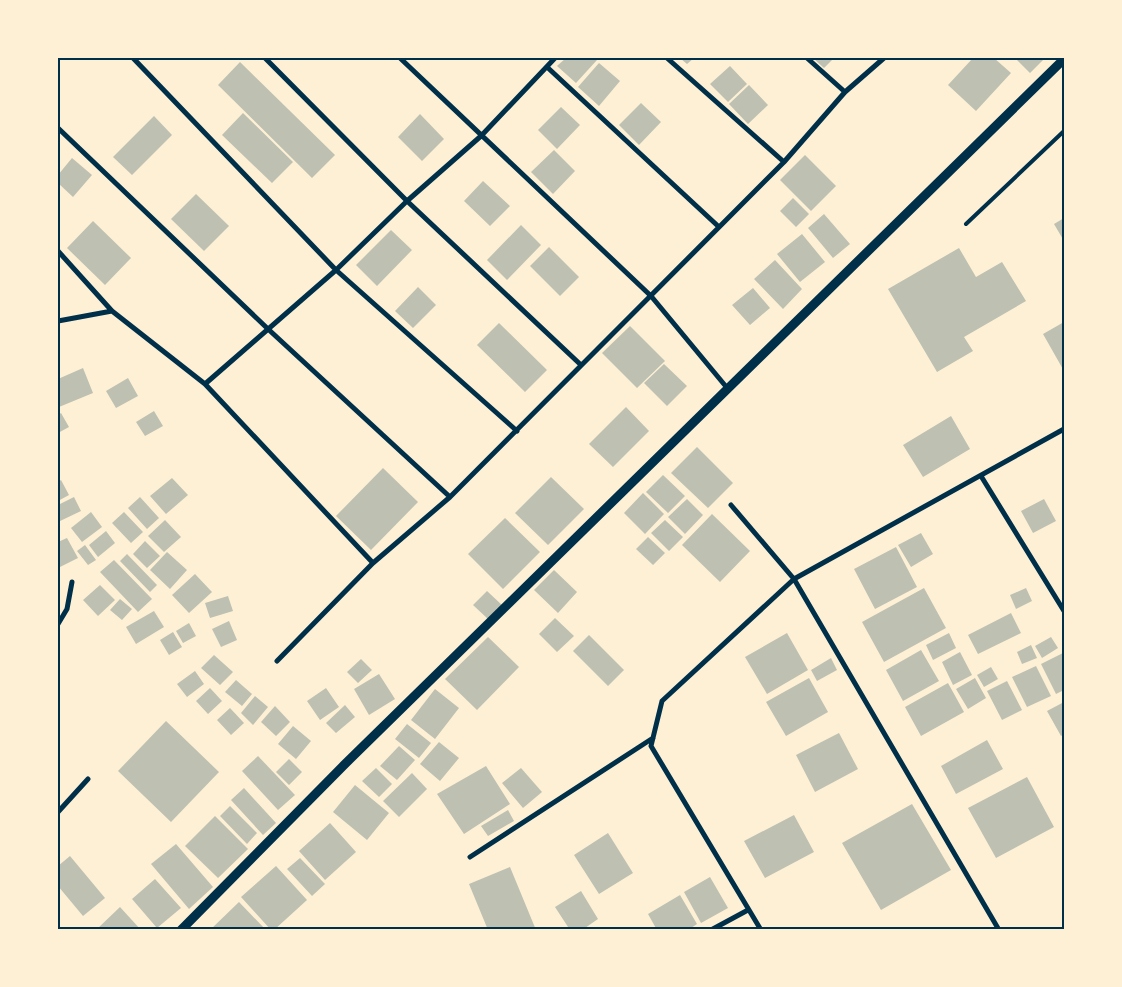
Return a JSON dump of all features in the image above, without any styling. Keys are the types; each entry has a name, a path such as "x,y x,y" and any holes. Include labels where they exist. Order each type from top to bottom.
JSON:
{"street":[{"path":"133,58 336,270 517,430"},
{"path":"265,58 407,201 581,365"},
{"path":"400,58 651,296 728,389"},
{"path":"205,384 336,270 407,201 481,136 555,58"},
{"path":"667,58 784,162"},
{"path":"808,58 845,92"},
{"path":"277,661 373,562 450,497 784,162 845,92 884,58"},
{"path":"181,930 344,765 1064,59"},
{"path":"547,67 719,227"},
{"path":"58,128 268,329 450,497"},
{"path":"58,251 112,311 205,384 373,562"},
{"path":"58,321 112,311"},
{"path":"761,930 651,746 662,701 794,579 1064,429"},
{"path":"981,476 1064,611"},
{"path":"731,505 794,579 999,930"},
{"path":"58,624 66,609 72,582"},
{"path":"470,857 653,738"},
{"path":"58,812 88,780"},
{"path":"712,930 748,910"}],"lane":[{"path":"966,224 1064,131"}],"building":[{"path":"566,58 593,58 597,60 576,83 557,66"},
{"path":"680,58 694,58 687,64"},
{"path":"813,58 834,58 824,68"},
{"path":"973,58 994,58 1011,73 976,111 948,85"},
{"path":"1015,58 1045,58 1030,73"},
{"path":"240,62 335,155 312,178 218,85"},
{"path":"599,63 620,81 599,106 578,87"},
{"path":"730,66 747,84 728,102 710,84"},
{"path":"749,85 768,105 748,124 729,104"},
{"path":"641,103 661,122 639,145 619,125"},
{"path":"561,107 580,125 557,149 538,130"},
{"path":"243,113 293,162 272,183 222,135"},
{"path":"420,114 444,139 422,161 398,137"},
{"path":"154,116 172,135 132,175 113,157"},
{"path":"554,150 575,171 553,194 531,172"},
{"path":"805,155 836,186 811,211 780,180"},
{"path":"72,158 92,175 73,197 58,183 58,175"},
{"path":"483,181 510,206 490,226 464,201"},
{"path":"196,194 229,226 204,251 171,219"},
{"path":"793,198 809,214 796,227 780,211"},
{"path":"824,214 850,244 833,258 808,228"},
{"path":"1064,218 1064,241 1054,224"},
{"path":"93,221 131,258 105,285 67,248"},
{"path":"521,225 541,245 507,280 487,260"},
{"path":"391,230 412,250 377,286 356,265"},
{"path":"802,234 825,262 800,282 777,254"},
{"path":"549,247 579,277 560,296 530,266"},
{"path":"959,248 976,277 1002,262 1026,301 964,337 973,351 937,372 888,289"},
{"path":"775,260 802,289 783,309 754,279"},
{"path":"418,287 436,305 413,328 395,311"},
{"path":"753,288 770,308 750,325 732,305"},
{"path":"1064,322 1064,371 1043,334"},
{"path":"499,323 547,370 525,392 477,345"},
{"path":"630,326 665,361 637,388 602,353"},
{"path":"664,364 687,386 667,406 644,383"},
{"path":"83,368 93,393 59,407 58,379"},
{"path":"128,378 138,396 116,408 106,391"},
{"path":"626,407 649,431 613,467 589,444"},
{"path":"154,411 163,426 145,436 136,422"},
{"path":"61,413 69,427 58,433 58,415"},
{"path":"951,416 970,449 923,477 903,445"},
{"path":"697,447 733,483 708,508 671,473"},
{"path":"383,468 418,502 371,550 336,516"},
{"path":"663,475 685,496 668,513 646,492"},
{"path":"551,477 584,509 548,545 515,513"},
{"path":"172,478 188,495 166,514 150,496"},
{"path":"61,480 69,495 58,501 58,482"},
{"path":"643,493 664,514 645,534 624,513"},
{"path":"74,497 81,511 58,522 58,505"},
{"path":"140,497 159,518 147,529 128,508"},
{"path":"687,499 703,515 685,534 668,517"},
{"path":"1044,499 1056,521 1033,533 1021,511"},
{"path":"91,512 102,527 82,542 71,528"},
{"path":"124,512 143,532 131,543 112,523"},
{"path":"712,514 750,551 720,582 682,545"},
{"path":"505,518 540,552 503,589 468,554"},
{"path":"165,520 181,537 164,552 148,536"},
{"path":"665,520 683,537 669,551 651,533"},
{"path":"106,531 115,543 98,557 89,545"},
{"path":"921,533 933,554 911,567 898,545"},
{"path":"648,537 665,553 653,565 636,549"},
{"path":"67,538 78,558 58,568 58,542"},
{"path":"145,541 160,556 147,568 133,554"},
{"path":"85,545 96,560 88,565 77,551"},
{"path":"896,547 917,587 875,609 854,569"},
{"path":"167,552 187,570 170,589 150,570"},
{"path":"127,554 157,585 150,592 120,561"},
{"path":"114,560 152,599 138,612 100,572"},
{"path":"554,570 577,592 558,613 534,590"},
{"path":"195,574 212,592 189,613 172,595"},
{"path":"100,585 115,600 98,616 83,600"},
{"path":"924,588 946,628 884,662 862,622"},
{"path":"1026,588 1032,601 1016,609 1010,595"},
{"path":"487,591 503,606 489,620 473,605"},
{"path":"228,596 233,611 210,618 205,603"},
{"path":"120,599 132,609 122,620 110,610"},
{"path":"154,611 164,627 136,644 126,627"},
{"path":"1011,613 1021,633 978,654 968,635"},
{"path":"555,618 574,636 557,652 539,634"},
{"path":"229,621 237,640 221,647 212,629"},
{"path":"189,623 196,636 183,643 176,631"},
{"path":"173,632 182,647 169,655 160,640"},
{"path":"787,633 808,670 767,694 745,657"},
{"path":"949,633 956,648 933,660 926,645"},
{"path":"589,635 624,670 608,686 573,651"},
{"path":"488,637 519,667 477,710 445,679"},
{"path":"1051,637 1058,648 1042,658 1035,646"},
{"path":"1031,645 1037,658 1022,664 1017,652"},
{"path":"921,650 939,681 903,701 886,670"},
{"path":"960,652 972,675 953,685 942,662"},
{"path":"1063,653 1064,690 1056,694 1041,664"},
{"path":"214,655 233,672 220,685 201,668"},
{"path":"831,658 837,670 817,681 811,670"},
{"path":"361,659 372,670 358,683 347,672"},
{"path":"1036,666 1051,696 1027,707 1012,677"},
{"path":"991,667 998,679 984,687 977,675"},
{"path":"195,671 204,684 187,697 177,684"},
{"path":"379,674 395,699 369,715 354,689"},
{"path":"809,678 828,712 786,736 766,702"},
{"path":"975,678 986,698 968,709 956,689"},
{"path":"236,680 252,694 242,706 225,692"},
{"path":"1007,681 1022,710 1002,720 987,691"},
{"path":"948,683 964,712 921,736 905,707"},
{"path":"210,688 222,701 208,714 196,701"},
{"path":"326,688 339,707 320,720 307,701"},
{"path":"435,689 459,708 435,739 411,720"},
{"path":"255,696 268,707 253,725 241,713"},
{"path":"1064,702 1064,734 1061,736 1047,711"},
{"path":"345,705 355,717 336,733 326,723"},
{"path":"275,706 290,722 276,736 261,722"},
{"path":"230,708 244,723 231,735 217,720"},
{"path":"166,721 219,772 171,822 118,771"},
{"path":"407,724 431,743 419,758 395,739"},
{"path":"293,726 311,741 296,759 278,744"},
{"path":"839,733 858,769 815,792 796,755"},
{"path":"987,740 1003,769 956,794 941,766"},
{"path":"439,742 459,758 440,781 420,764"},
{"path":"399,746 415,760 397,780 380,766"},
{"path":"258,756 295,795 278,810 242,771"},
{"path":"289,759 302,772 289,785 276,772"},
{"path":"486,766 510,804 464,834 437,794"},
{"path":"376,768 392,784 379,797 362,781"},
{"path":"521,768 542,792 523,808 502,783"},
{"path":"412,773 427,789 399,817 383,801"},
{"path":"1027,777 1054,827 996,858 968,808"},
{"path":"355,785 389,813 367,840 333,812"},
{"path":"244,788 276,823 263,835 231,800"},
{"path":"912,804 951,870 881,910 842,843"},
{"path":"230,806 257,833 247,844 220,816"},
{"path":"508,810 514,821 488,836 481,826"},
{"path":"794,815 814,852 765,878 744,841"},
{"path":"215,816 248,849 218,878 185,846"},
{"path":"330,823 356,852 325,880 299,851"},
{"path":"608,833 633,873 599,894 574,855"},
{"path":"176,844 213,887 189,909 151,864"},
{"path":"70,856 105,898 83,916 58,886 58,866"},
{"path":"300,858 325,884 312,896 287,869"},
{"path":"276,866 307,900 274,930 271,930 241,897"},
{"path":"510,867 536,930 488,930 469,884"},
{"path":"710,877 728,908 701,923 684,892"},
{"path":"155,879 181,908 157,928 132,899"},
{"path":"581,891 598,919 582,930 570,930 555,907"},
{"path":"680,895 697,924 688,930 657,930 648,914"},
{"path":"239,902 266,930 210,930"},
{"path":"120,907 141,930 96,930"}]}
